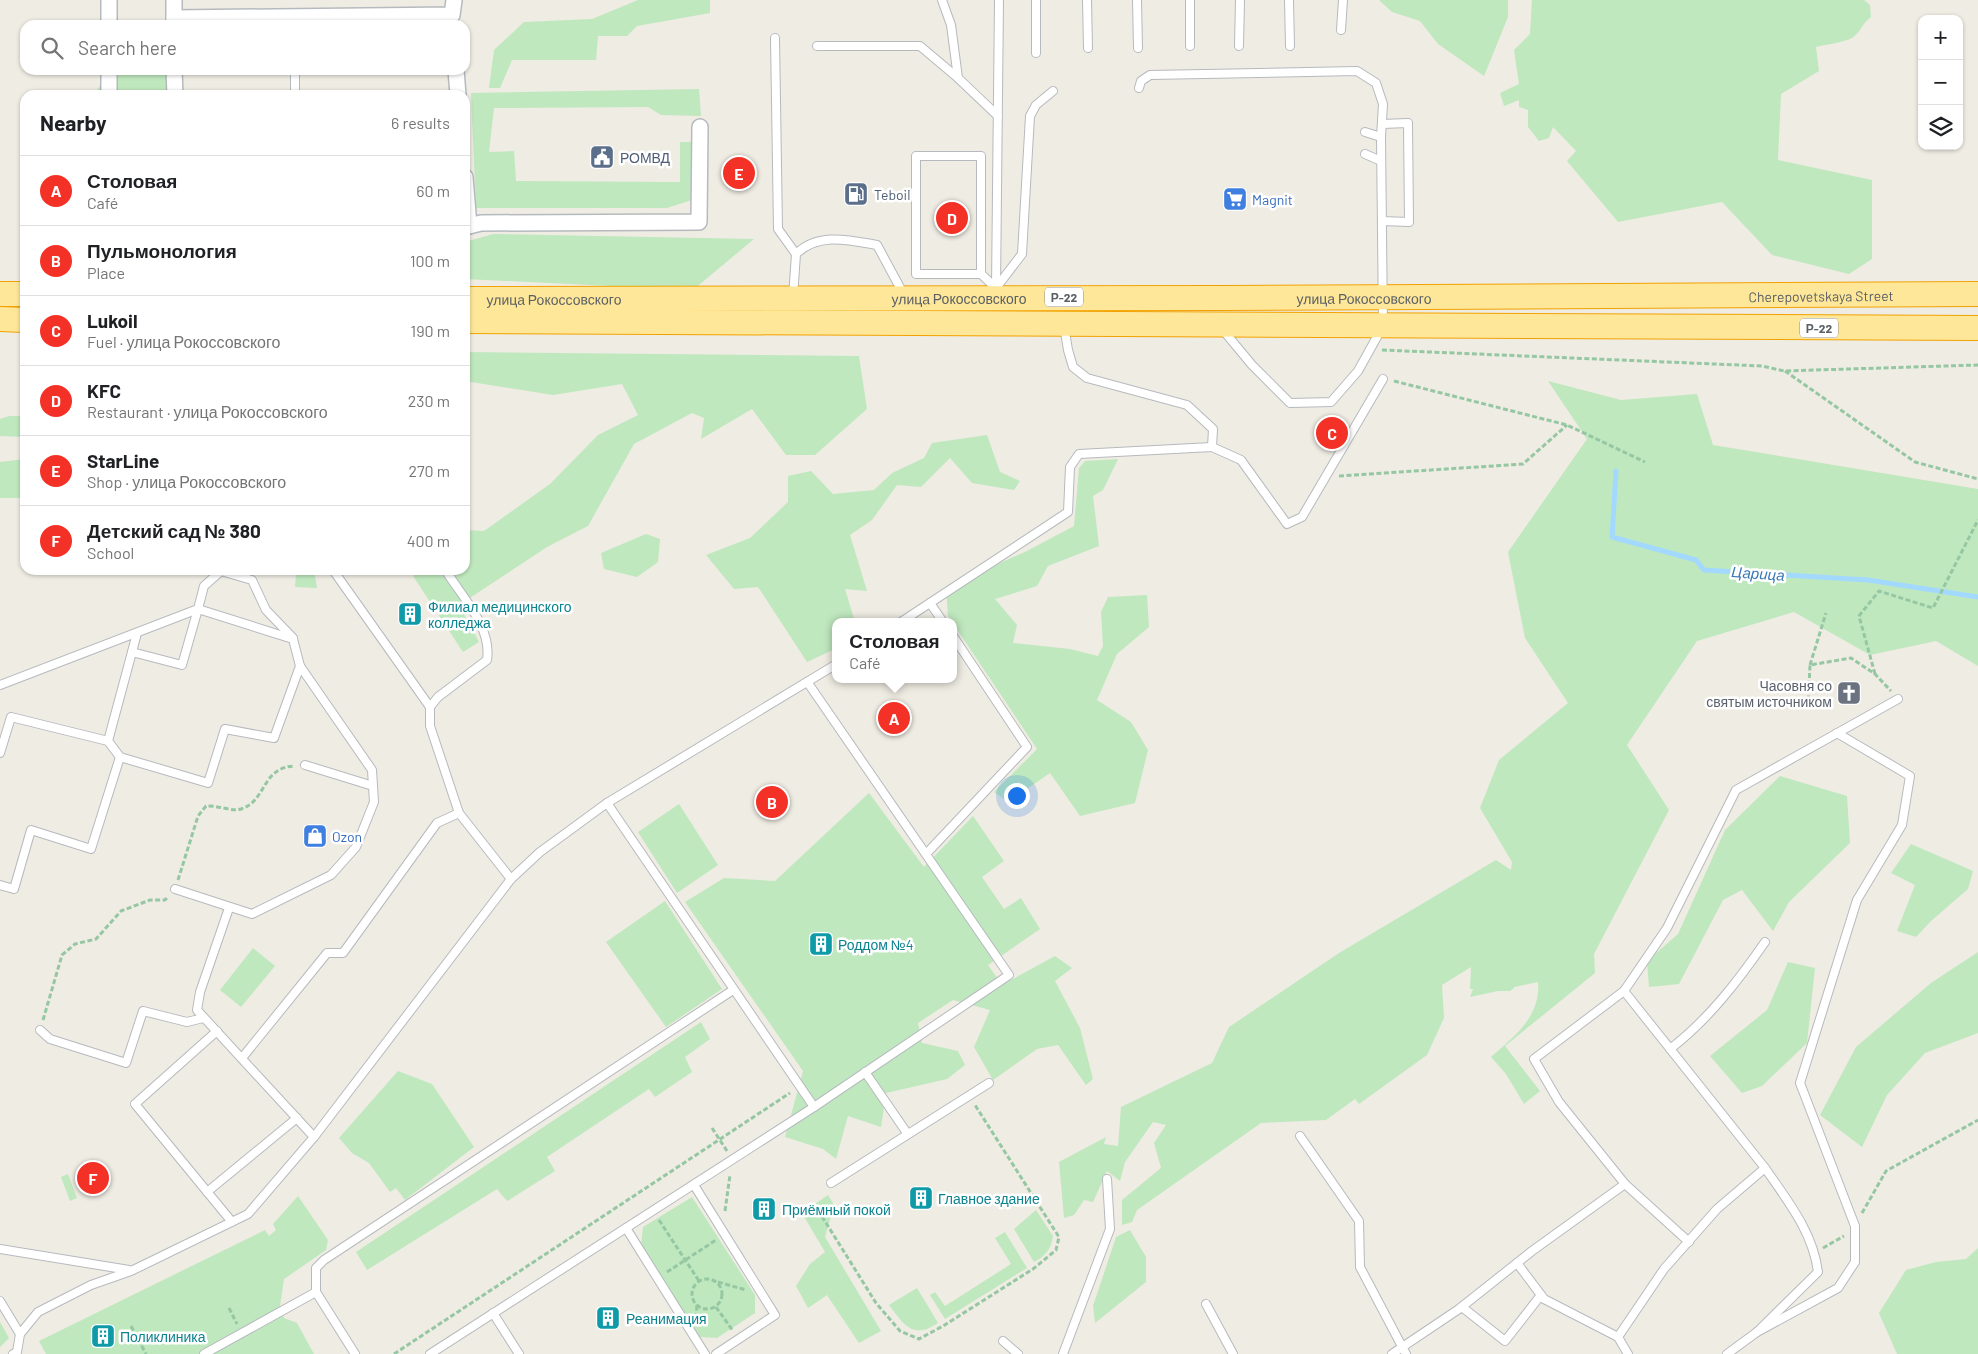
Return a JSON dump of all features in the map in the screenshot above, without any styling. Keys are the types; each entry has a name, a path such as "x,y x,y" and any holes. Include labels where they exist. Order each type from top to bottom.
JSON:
{"highway":[{"name":"улица Рокоссовского","path":"470,299 905,297 996,292 1383,298 1663,298"},
{"path":"0,294 20,294"},
{"name":"Cherepovetskaya Street","path":"1663,298 1978,294"},
{"path":"0,320 20,320"},
{"name":"улица Рокоссовского","path":"470,321 1978,328"}],"street":[{"path":"109,0 109,20"},
{"path":"174,0 174,20"},
{"path":"316,20 453,13"},
{"path":"109,75 109,90"},
{"path":"174,75 175,90"},
{"path":"456,75 458,90"},
{"path":"470,225 481,223 699,222 700,127"}],"lane":[{"path":"942,0 951,25 958,78"},
{"path":"996,292 999,0"},
{"path":"1036,0 1036,53"},
{"path":"1088,0 1088,48"},
{"path":"1138,0 1138,48"},
{"path":"1190,0 1190,46"},
{"path":"1239,46 1240,0"},
{"path":"1289,0 1290,46"},
{"path":"1342,30 1343,0"},
{"path":"775,38 778,229 796,254 793,298"},
{"path":"817,46 920,46 958,78 998,116"},
{"path":"1139,88 1141,81 1150,75 1357,71 1376,83 1383,104 1381,137 1383,326 1358,371 1331,402 1290,403 1252,365 1218,325"},
{"path":"295,75 295,90"},
{"path":"996,292 1022,254 1030,116 1036,105 1053,91"},
{"path":"1382,124 1408,122 1409,222 1382,221"},
{"path":"1365,132 1381,137"},
{"path":"1365,154 1381,161"},
{"path":"981,274 916,274 916,156 981,156 981,274 996,292"},
{"path":"796,254 814,241 844,239 877,245 905,297"},
{"path":"1064,324 1073,367 1087,378 1187,405 1213,429 1212,447"},
{"path":"907,618 1068,512 1070,467 1080,454 1212,447 1241,460 1287,524 1302,517 1383,379"},
{"path":"132,652 182,665 204,586 216,575"},
{"path":"175,889 228,908 252,914 331,875 356,847 374,802 372,770 300,666 294,639 266,610 252,580 240,575"},
{"path":"337,575 430,707 430,726 459,813 512,879"},
{"path":"430,707 438,697 487,660 489,647 484,630 449,575"},
{"path":"930,603 940,618"},
{"path":"0,685 198,609 294,639"},
{"path":"108,741 137,633"},
{"path":"926,854 1027,747 957,642"},
{"path":"0,753 11,717 108,741 120,757 208,783 225,729 274,738 300,666"},
{"path":"13,1354 17,1352 20,1334 38,1312 91,1285 131,1270 248,1214 314,1137 512,879 540,852 607,803 832,667"},
{"path":"430,1354 814,1107 1009,975 808,683"},
{"path":"1689,1242 1625,1184 1559,1102 1534,1059 1624,991 1668,928 1736,790 1898,698"},
{"path":"1727,1354 1757,1332 1838,1288 1855,1262 1855,1226 1800,1083 1857,900 1902,825 1910,776 1837,733"},
{"path":"0,885 14,889 31,830 92,849 120,757"},
{"path":"305,766 373,786"},
{"path":"607,803 814,1107"},
{"path":"242,1058 327,953 343,953 437,823 459,813"},
{"path":"228,908 200,992 197,1010 314,1137"},
{"path":"1670,1049 1694,1030 1745,971 1765,942"},
{"path":"355,1354 316,1292 316,1268 324,1260 733,990"},
{"path":"1624,991 1765,1168 1796,1213 1816,1252 1818,1272 1757,1332"},
{"path":"40,1030 50,1039 126,1063 143,1010 187,1022 203,1018"},
{"path":"217,1030 135,1104 232,1222"},
{"path":"865,1072 908,1132"},
{"path":"831,1182 989,1083"},
{"path":"207,1192 297,1118"},
{"path":"1300,1136 1359,1222 1360,1267 1404,1351"},
{"path":"1618,1337 1664,1270 1717,1209 1765,1168"},
{"path":"1063,1354 1110,1229 1107,1179"},
{"path":"1392,1354 1404,1351 1517,1263 1625,1184"},
{"path":"694,1185 775,1315 716,1354"},
{"path":"626,1228 705,1354"},
{"path":"0,1249 131,1270"},
{"path":"1517,1263 1544,1298 1618,1337 1628,1354"},
{"path":"204,1354 316,1292"},
{"path":"1462,1307 1505,1341 1541,1295"},
{"path":"0,1301 20,1334"},
{"path":"1206,1304 1233,1354"},
{"path":"494,1313 519,1354"},
{"path":"1003,1341 1018,1354"}],"path":[{"path":"1369,350 1762,366 1784,371 1978,365"},
{"path":"1784,371 1915,462 1978,479"},
{"path":"1383,379 1567,425 1645,462"},
{"path":"1326,476 1523,464 1567,425"},
{"path":"1875,674 1859,616 1879,591 1933,608 1978,520"},
{"path":"1808,708 1810,665 1826,612"},
{"path":"1810,665 1851,658 1875,674 1898,698"},
{"path":"40,1030 62,955 75,944 96,939 121,911 150,900 165,900 175,889 198,816 206,806 238,810 253,804 269,778 283,766 305,766"},
{"path":"394,1354 800,1086"},
{"path":"818,1210 876,1303 900,1331 919,1338 943,1326 1033,1269 1056,1250 1059,1237 970,1096"},
{"path":"1816,1252 1852,1232 1886,1171 1978,1120"},
{"path":"653,1211 699,1281"},
{"path":"718,1282 722,1289 722,1298 716,1307 707,1310 697,1304 691,1293 694,1285 699,1281 708,1279 762,1295"},
{"path":"716,1307 738,1339"},
{"path":"131,1326 146,1354"}],"green space":[{"path":"638,0 710,0 710,13 637,26 627,36 598,36 596,60 512,60 500,88 489,88 494,50 524,22 592,19"},
{"path":"1379,0 1508,0 1508,17 1484,76 1438,44 1420,21 1392,12"},
{"path":"1532,0 1864,0 1870,5 1871,17 1865,22 1858,33 1848,40 1816,47 1819,71 1781,94 1778,160 1872,180 1872,259 1849,274 1772,255 1722,202 1618,222 1567,161 1576,151 1553,127 1549,138 1539,141 1528,127 1528,110 1519,107 1519,100 1504,106 1500,93 1519,84 1514,50 1530,34"},
{"path":"102,75 174,75 180,90 98,90"},
{"path":"699,89 701,116 661,115 648,107 494,108 489,152 514,151 516,181 680,182 680,142 698,142 695,199 667,208 476,208 471,93"},
{"path":"493,234 754,239 693,290 470,279 470,241"},
{"path":"470,352 859,356 867,409 815,455 786,455 752,409 701,439 704,418 692,413 634,444 588,526 547,547 459,605 479,642 463,652 413,576 470,575 470,530 484,531 550,484 598,435 638,415 622,384 553,395 470,382"},
{"path":"1548,381 1621,400 1697,394 1713,445 1978,489 1978,666 1936,641 1870,655 1794,612 1697,641 1627,745 1669,810 1594,954 1595,973 1505,1046 1540,1091 1524,1104 1506,1074 1491,1057 1517,1033 1531,1015 1538,994 1538,982 1515,987 1510,991 1498,991 1470,997 1473,989 1470,989 1471,967 1442,985 1444,1018 1427,1055 1359,1104 1355,1099 1326,1120 1261,1123 1137,1210 1132,1222 1122,1225 1122,1200 1161,1168 1154,1143 1166,1125 1153,1122 1125,1162 1120,1181 1107,1171 1093,1202 1084,1200 1074,1215 1064,1218 1059,1162 1106,1137 1104,1144 1118,1146 1121,1107 1212,1063 1229,1027 1339,953 1496,860 1511,870 1512,862 1480,808 1499,760 1568,703 1525,638 1508,552 1587,439"},
{"path":"9,416 20,416 20,437 0,436 0,419"},
{"path":"987,435 1000,472 1020,481 1014,490 972,483 950,458 921,487 897,485 872,520 850,535 867,591 845,589 854,618 832,618 832,650 807,662 758,587 734,589 706,555 750,538 788,502 788,476 811,471 833,494 874,490 892,473 924,458 932,443"},
{"path":"1118,459 1103,490 1093,496 1099,546 1048,566 1037,586 995,599 1017,625 1013,643 1070,649 1098,656 1103,646 1101,612 1108,597 1147,595 1149,627 1117,654 1097,700 1131,722 1148,750 1135,803 1080,816 1050,773 1008,802 994,792 1037,749 957,629 957,618 949,618 948,616 946,586 1025,552 1074,526 1079,468 1085,461"},
{"path":"20,460 20,498 0,498 0,462"},
{"path":"646,534 660,539 658,562 637,577 604,569 601,553"},
{"path":"296,575 315,575 317,588 295,587"},
{"path":"1780,776 1847,796 1850,843 1789,902 1773,931 1742,890 1723,900 1679,984 1649,987 1647,961 1678,934 1725,830"},
{"path":"869,793 924,867 973,816 1004,861 982,877 1004,909 1021,898 1040,929 988,965 1002,985 1055,956 1072,968 1055,981 1080,1028 1093,1079 1086,1085 1058,1045 1037,1049 993,1080 974,1047 990,1010 953,1000 918,1023 922,1043 958,1051 965,1065 947,1079 886,1093 881,1127 848,1116 836,1159 823,1149 785,1137 803,1071 685,902 724,878 775,881"},
{"path":"679,804 718,865 677,893 638,832"},
{"path":"1911,844 1973,871 1968,889 1931,921 1916,937 1897,931 1915,885 1891,873"},
{"path":"665,901 722,989 666,1027 606,942"},
{"path":"253,948 275,966 241,1007 220,990"},
{"path":"1978,952 1978,1033 1925,1053 1887,1095 1862,1147 1820,1115 1856,1047 1931,983"},
{"path":"1788,962 1815,968 1807,1043 1762,1086 1742,1093 1710,1056 1767,1010"},
{"path":"701,1022 710,1039 685,1057 692,1072 655,1097 649,1089 547,1157 555,1171 507,1201 497,1189 367,1270 356,1252"},
{"path":"398,1071 432,1084 474,1147 405,1200 396,1188 390,1192 369,1163 352,1153 339,1138"},
{"path":"68,1174 77,1198 70,1201 61,1177"},
{"path":"828,1195 834,1205 825,1237 881,1331 859,1343 827,1295 808,1308 796,1286 810,1264 825,1252 802,1213"},
{"path":"298,1196 328,1240 326,1250 284,1279 280,1306 284,1318 297,1323 314,1354 46,1354 39,1341 265,1230 269,1236 276,1230 273,1224"},
{"path":"692,1197 755,1295 755,1313 717,1338 700,1337 641,1246 643,1227"},
{"path":"1036,1210 1053,1236 1047,1252 1034,1262 1014,1229"},
{"path":"1130,1230 1146,1257 1146,1282 1095,1323 1093,1306 1116,1237"},
{"path":"1005,1232 1027,1268 945,1319 930,1295 935,1292 945,1306 1011,1264 995,1238"},
{"path":"1978,1248 1978,1354 1897,1354 1879,1313 1906,1270 1936,1262 1966,1259"},
{"path":"917,1288 938,1323 922,1330 910,1328 899,1319 889,1305"},
{"path":"0,1322 9,1338 0,1347"}],"waterway":[{"name":"Царица","path":"1616,471 1612,537 1696,560 1704,570 1868,580 1978,597"}],"place":[{"name":"РОМВД","path":"602,157"},
{"name":"StarLine","path":"739,173"},
{"name":"Teboil","path":"856,194"},
{"name":"Magnit","path":"1235,199"},
{"name":"KFC","path":"952,218"},
{"name":"Lukoil","path":"1332,433"},
{"name":"Филиал медицинского колледжа","path":"410,614"},
{"name":"Часовня со святым источником","path":"1849,693"},
{"name":"Столовая","path":"894,718"},
{"name":"Пульмонология","path":"772,802"},
{"name":"Ozon","path":"315,836"},
{"name":"Роддом №4","path":"821,944"},
{"name":"Детский сад № 380","path":"93,1178"},
{"name":"Главное здание","path":"921,1198"},
{"name":"Приёмный покой","path":"764,1209"},
{"name":"Реанимация","path":"608,1318"},
{"name":"Поликлиника","path":"103,1336"}]}
